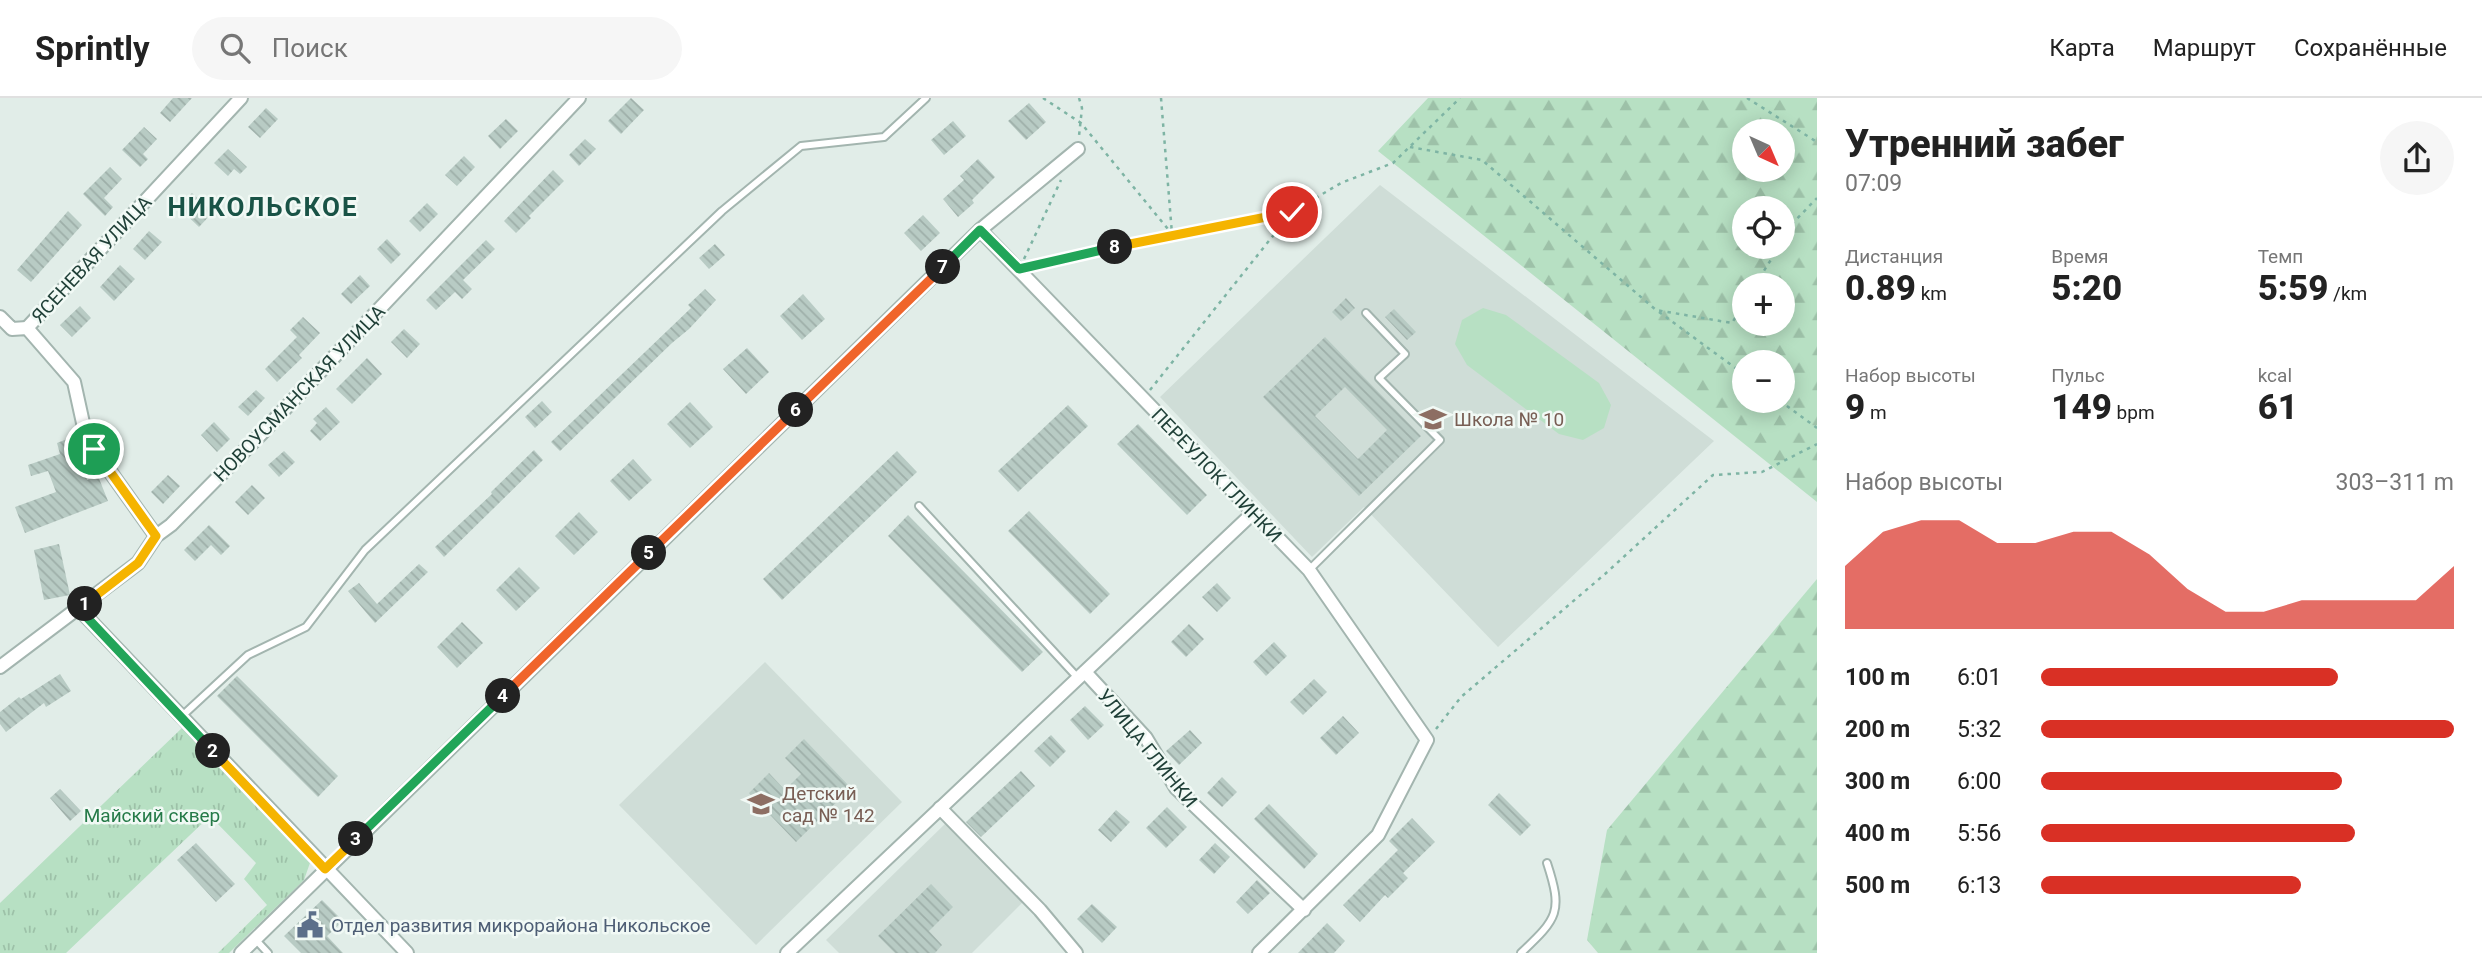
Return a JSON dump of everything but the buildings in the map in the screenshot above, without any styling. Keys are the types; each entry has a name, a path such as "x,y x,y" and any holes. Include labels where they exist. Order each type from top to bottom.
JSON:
{"street":[{"name":"ЯСЕНЕВАЯ УЛИЦА","path":"27,327 241,98"},
{"name":"НОВОУСМАНСКАЯ УЛИЦА","path":"0,667 138,563 156,536 171,525 261,434 579,98"},
{"path":"241,953 980,230 1078,149"},
{"name":"ПЕРЕУЛОК ГЛИНКИ","path":"980,230 1309,570 1427,740"},
{"path":"0,317 12,329 27,327 74,382 83,424 94,449 156,536"},
{"name":"УЛИЦА ГЛИНКИ","path":"787,953 1253,513"},
{"path":"79,609 407,953"},
{"name":"УЛИЦА ГЛИНКИ","path":"1082,675 1146,738 1177,788 1304,910"},
{"path":"1259,953 1378,835 1427,740"},
{"path":"940,808 1040,910 1076,953"}],"lane":[{"path":"180,717 248,655 306,627 365,550 732,203 801,146 884,137 926,98"},
{"path":"1309,570 1440,440 1379,378 1405,354 1366,313"},
{"path":"919,506 1082,675"},
{"path":"1521,953 1544,931 1555,914 1556,892 1546,863"},
{"path":"255,939 268,953"}],"path":[{"path":"1043,98 1080,123 1172,234"},
{"path":"1161,98 1172,234"},
{"path":"1019,269 1172,234 1292,212 1341,183 1393,163 1460,98"},
{"path":"1747,98 1817,142"},
{"path":"1410,147 1482,160 1656,310 1732,366"},
{"path":"1795,221 1817,198"},
{"path":"1143,399 1292,212"},
{"path":"1656,310 1732,323"},
{"path":"1795,412 1817,428"},
{"path":"1427,740 1461,697 1605,573 1713,475 1762,472 1817,444"}],"shaded area":[{"name":"Школа № 10","path":"1380,185 1714,441 1498,647 1364,507 1312,557 1160,397"},
{"name":"Детский сад № 142","path":"765,662 902,802 756,945 619,805"},
{"path":"947,822 1024,901 972,953 839,953 826,940"}],"green space":[{"path":"1428,98 1817,98 1817,502 1378,151"},
{"path":"1483,308 1506,315 1599,383 1611,405 1604,428 1583,440 1559,434 1467,365 1455,344 1462,320"},
{"path":"1817,579 1817,953 1598,953 1587,940 1607,830"},
{"name":"Майский сквер","path":"183,727 311,860 304,880 229,953 218,953 267,905 244,879 256,863 210,816 66,953 0,953 0,903"}],"place":[{"name":"Школа № 10","path":"1433,419"},
{"name":"Детский сад № 142","path":"761,804"},
{"name":"Отдел развития микрорайона Никольское","path":"310,925"}],"district":[{"name":"НИКОЛЬСКОЕ","path":"263,207"}],"route":[{"path":"94,449 156,536 138,563 79,609 325,869 980,230 1019,269 1172,234 1292,212"}]}
